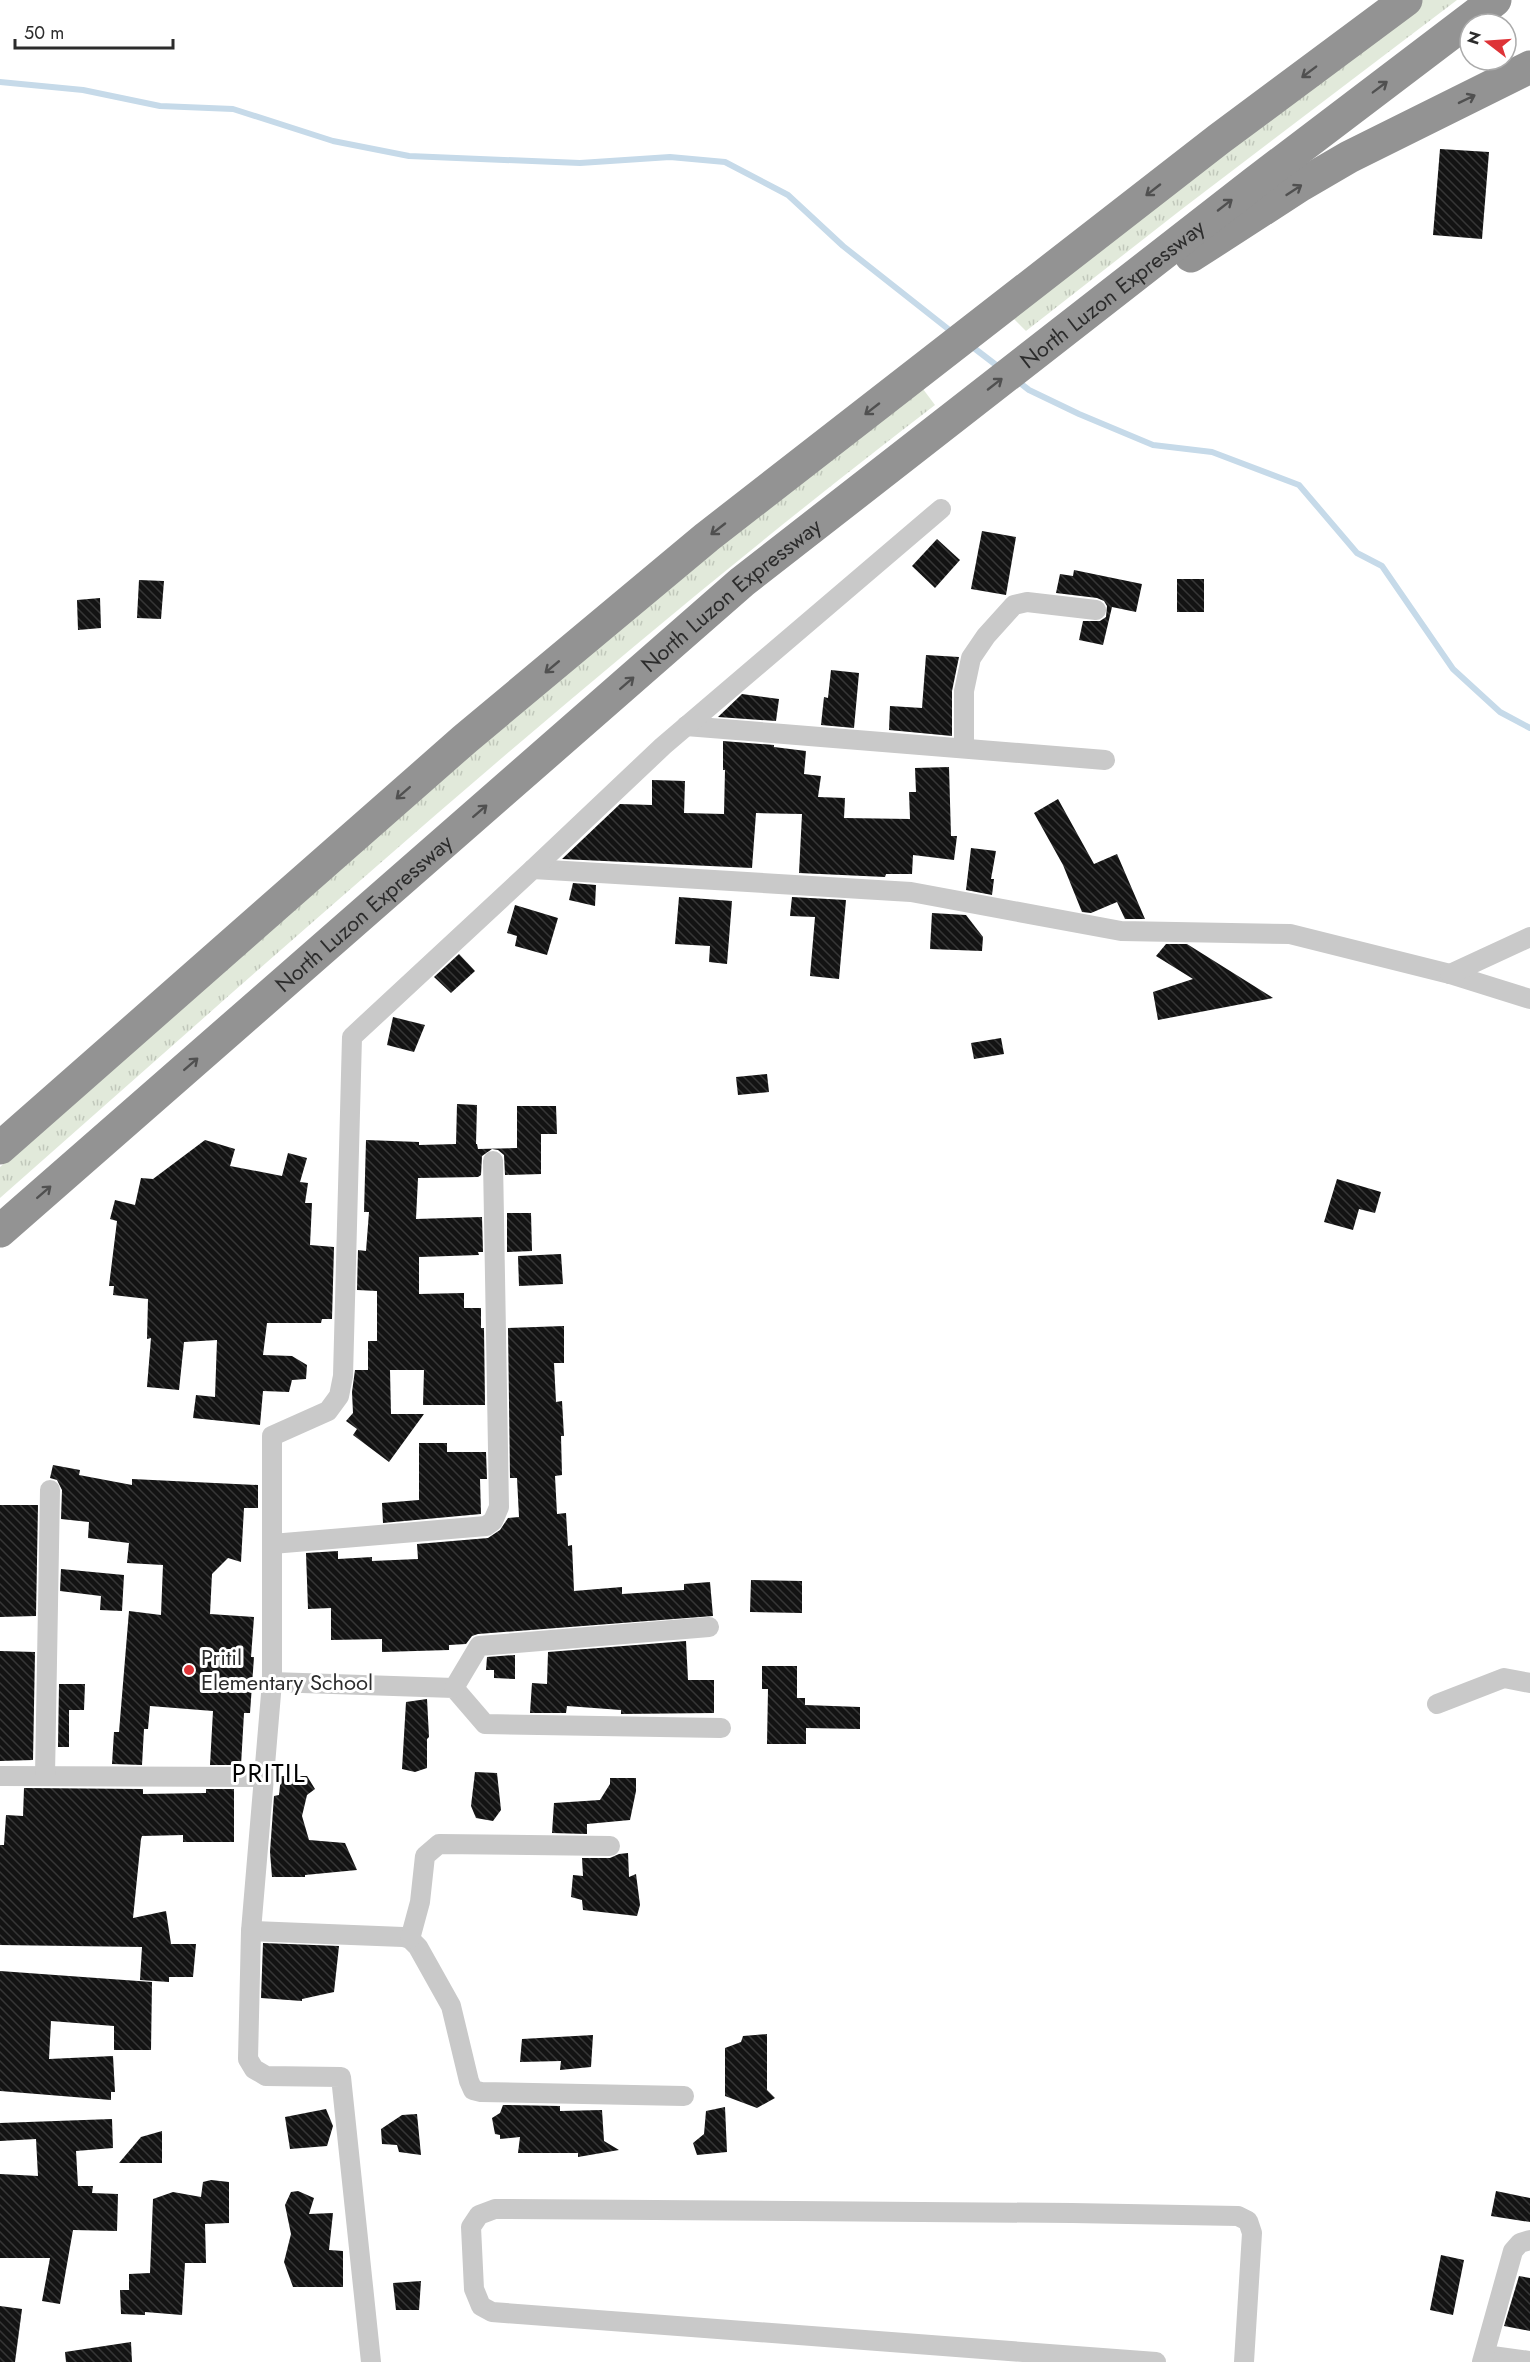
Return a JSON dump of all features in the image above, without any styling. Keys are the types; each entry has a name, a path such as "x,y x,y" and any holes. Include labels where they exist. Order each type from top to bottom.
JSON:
{"highway":[{"path":"0,1148 465,739 707,537 1219,139 1406,0"},
{"name":"North Luzon Expressway","path":"0,1231 742,582 1039,350 1495,0"},
{"path":"1039,350 1112,308 1301,185 1349,157 1530,68"}],"street":[{"path":"371,2362 341,2077 267,2076 254,2069 248,2059 251,1931 272,1682 272,1436 328,1411 339,1396 343,1377 352,1037 686,726 941,509"},
{"path":"964,748 964,691 971,658 986,636 1014,605 1026,602 1096,610"},
{"path":"686,726 1106,760"},
{"path":"533,869 911,892 1121,931 1290,934 1450,974 1530,999"},
{"path":"1450,974 1530,937"},
{"path":"272,1544 486,1526 493,1521 499,1507 493,1161"},
{"path":"45,1776 50,1490"},
{"path":"454,1688 479,1646 709,1627"},
{"path":"1437,1704 1504,1678 1530,1683"},
{"path":"272,1682 454,1688 485,1724 721,1728"},
{"path":"0,1776 264,1778"},
{"path":"410,1939 420,1902 425,1856 440,1844 610,1846"},
{"path":"251,1931 410,1939 418,1947 451,2006 473,2090 684,2096"},
{"path":"1156,2362 492,2312 481,2306 474,2289 471,2227 479,2215 495,2209 1238,2216 1248,2221 1252,2233 1244,2362"},
{"path":"1525,2242 1513,2251 1484,2358 1530,2361"}],"green space":[{"path":"1419,0 1457,0 1026,331 1012,317"},
{"path":"920,385 935,405 814,499 577,694 345,894 0,1198 0,1167 290,909 594,647"}],"building":[{"path":"1440,149 1489,152 1482,239 1433,235"},
{"path":"982,531 1016,537 1006,595 971,589"},
{"path":"937,539 960,560 935,588 912,566"},
{"path":"1074,570 1142,584 1136,612 1112,607 1103,645 1079,640 1083,621 1100,621 1106,617 1107,606 1104,601 1097,598 1056,593 1060,574 1073,576"},
{"path":"1177,579 1204,579 1204,612 1177,612"},
{"path":"139,580 164,581 161,619 137,618"},
{"path":"100,598 101,628 78,630 77,600"},
{"path":"926,655 959,657 952,691 952,736 889,730 890,706 922,708"},
{"path":"831,670 859,673 854,728 821,725 824,697 828,698"},
{"path":"742,694 779,699 776,721 718,717"},
{"path":"723,741 774,745 774,747 806,751 804,774 821,776 818,797 845,798 844,818 910,819 909,792 916,792 915,768 949,767 951,836 957,836 954,860 913,855 912,874 886,874 885,877 799,873 802,814 756,813 752,868 562,859 620,804 652,805 652,780 685,781 684,813 724,814"},
{"path":"1058,799 1094,864 1117,854 1145,919 1125,919 1117,902 1091,913 1082,912 1063,865 1034,813"},
{"path":"971,848 996,851 991,879 994,879 992,895 966,890"},
{"path":"573,883 596,885 595,906 569,900"},
{"path":"679,897 732,901 727,964 709,962 710,946 675,944"},
{"path":"792,897 846,900 839,979 810,976 815,917 790,916"},
{"path":"515,905 558,918 547,955 515,946 517,936 507,933"},
{"path":"932,913 966,915 983,937 982,951 930,949"},
{"path":"1166,944 1187,944 1273,998 1158,1020 1153,992 1193,979 1156,956"},
{"path":"459,954 475,971 451,993 434,977"},
{"path":"393,1017 425,1025 414,1052 387,1045"},
{"path":"1001,1038 1004,1054 974,1059 971,1043"},
{"path":"767,1074 769,1092 738,1095 736,1077"},
{"path":"457,1104 477,1105 476,1144 478,1149 517,1148 517,1106 556,1106 557,1134 541,1134 541,1174 505,1175 504,1155 492,1149 482,1156 481,1175 478,1177 418,1178 416,1219 482,1217 483,1252 478,1252 479,1255 419,1257 419,1294 464,1293 464,1308 481,1308 481,1328 484,1328 485,1405 423,1405 424,1370 390,1370 391,1414 424,1414 389,1462 353,1435 357,1429 346,1421 353,1413 352,1392 355,1370 368,1370 368,1341 377,1341 377,1291 357,1290 358,1250 366,1251 369,1212 364,1212 366,1140 419,1142 419,1145 456,1144"},
{"path":"205,1140 235,1149 230,1166 282,1176 288,1153 307,1158 300,1182 308,1183 305,1203 312,1203 310,1245 334,1247 332,1319 322,1319 321,1323 267,1323 263,1355 292,1356 307,1365 306,1379 292,1380 289,1392 263,1391 260,1425 193,1418 196,1395 215,1397 217,1340 184,1342 179,1390 147,1387 151,1338 147,1339 148,1299 113,1295 114,1286 109,1286 117,1221 110,1219 115,1200 135,1205 141,1178 153,1179"},
{"path":"1337,1179 1381,1192 1375,1213 1359,1209 1353,1230 1324,1222"},
{"path":"507,1213 531,1213 532,1251 507,1252"},
{"path":"561,1254 563,1284 519,1286 518,1256"},
{"path":"564,1326 564,1363 554,1363 556,1402 562,1401 564,1436 561,1436 562,1475 555,1476 557,1514 566,1513 568,1546 572,1545 574,1591 622,1587 622,1594 684,1590 684,1584 710,1582 713,1616 478,1634 472,1636 466,1644 449,1645 449,1650 382,1652 382,1639 331,1640 331,1608 308,1609 306,1553 338,1551 338,1559 372,1557 372,1561 418,1559 417,1544 488,1538 500,1530 508,1518 519,1517 517,1478 510,1478 508,1328"},
{"path":"419,1443 447,1443 447,1452 486,1452 487,1479 480,1479 481,1514 383,1523 382,1503 419,1500"},
{"path":"53,1465 80,1470 79,1475 132,1485 132,1479 258,1485 258,1508 244,1508 241,1562 228,1558 212,1574 210,1614 254,1617 250,1713 244,1713 241,1765 210,1765 213,1711 150,1706 148,1729 144,1729 142,1765 112,1764 114,1732 119,1732 129,1611 161,1615 163,1565 127,1563 129,1543 88,1538 89,1522 61,1519 62,1490 57,1480 50,1478"},
{"path":"0,1505 38,1505 36,1616 0,1617"},
{"path":"61,1569 124,1575 122,1611 100,1610 101,1596 60,1591"},
{"path":"751,1580 802,1581 802,1613 750,1612"},
{"path":"686,1641 688,1680 714,1680 714,1713 621,1714 621,1710 567,1706 566,1713 530,1713 532,1683 547,1684 548,1652"},
{"path":"0,1651 35,1652 33,1760 0,1761"},
{"path":"515,1655 515,1679 494,1678 494,1670 486,1670 487,1657"},
{"path":"762,1666 797,1666 797,1698 805,1698 805,1705 860,1707 860,1729 806,1728 806,1744 767,1744 768,1689 762,1689"},
{"path":"59,1684 85,1684 84,1710 69,1710 69,1747 58,1747"},
{"path":"427,1699 429,1737 427,1739 427,1768 415,1772 402,1769 406,1702"},
{"path":"475,1772 497,1773 501,1810 493,1821 476,1818 471,1806"},
{"path":"281,1776 307,1776 315,1789 307,1795 302,1816 309,1840 345,1843 357,1870 305,1875 305,1877 272,1877 270,1852 274,1796 279,1795"},
{"path":"610,1778 636,1778 636,1791 630,1820 587,1824 587,1834 552,1833 554,1803 600,1800 610,1784"},
{"path":"24,1788 143,1789 143,1794 206,1793 206,1789 234,1789 234,1842 183,1842 183,1835 142,1836 141,1839 133,1918 166,1911 171,1944 196,1944 193,1977 169,1977 169,1982 140,1980 142,1947 0,1945 0,1845 4,1845 6,1815 23,1816"},
{"path":"628,1853 629,1877 636,1874 640,1905 637,1916 583,1910 582,1900 571,1897 573,1875 583,1876 582,1858 610,1858"},
{"path":"263,1943 339,1946 334,1992 302,1999 302,2001 261,1998"},
{"path":"0,1971 152,1982 151,2050 114,2050 114,2026 51,2021 49,2059 113,2056 115,2092 111,2092 111,2100 0,2091"},
{"path":"767,2034 767,2090 775,2098 757,2108 725,2096 725,2048 741,2042 743,2036"},
{"path":"593,2035 591,2067 560,2070 561,2061 520,2062 522,2039"},
{"path":"503,2105 560,2106 560,2111 602,2110 604,2141 619,2150 578,2157 578,2153 518,2153 520,2137 500,2139 500,2135 495,2134 492,2118 500,2113"},
{"path":"725,2107 727,2152 697,2155 693,2143 704,2134 706,2111"},
{"path":"326,2109 333,2126 327,2146 290,2149 285,2117"},
{"path":"417,2114 421,2155 399,2152 397,2145 382,2144 381,2129 402,2115"},
{"path":"112,2119 113,2148 76,2151 78,2186 93,2186 92,2193 118,2194 117,2231 73,2230 60,2304 42,2301 50,2258 0,2258 0,2174 38,2176 36,2139 0,2141 0,2123"},
{"path":"162,2131 162,2163 119,2163 141,2137"},
{"path":"211,2180 229,2182 229,2223 205,2224 206,2263 185,2263 182,2315 145,2312 145,2315 121,2314 120,2290 129,2290 129,2274 150,2273 153,2199 173,2192 201,2197 203,2182"},
{"path":"298,2191 314,2198 309,2214 333,2213 329,2250 343,2251 343,2287 293,2287 284,2262 291,2234 285,2205 291,2192"},
{"path":"1496,2191 1530,2198 1530,2222 1491,2216"},
{"path":"1441,2255 1464,2260 1453,2315 1430,2310"},
{"path":"1519,2276 1530,2278 1530,2331 1504,2326"},
{"path":"421,2281 419,2310 396,2310 393,2283"},
{"path":"0,2306 22,2309 15,2362 0,2362"},
{"path":"131,2342 132,2362 66,2362 65,2352"}],"waterway":[{"path":"0,82 83,90 160,106 233,109 333,141 409,156 580,163 670,157 725,162 788,195 843,246 952,332"},
{"path":"970,345 1000,368"},
{"path":"1016,380 1029,390 1079,414 1153,445 1212,452 1299,485 1357,553 1382,566 1453,669 1500,712 1530,728"}],"place":[{"name":"Pritil Elementary School","path":"189,1670"}],"district":[{"name":"PRITIL","path":"269,1773"}]}
